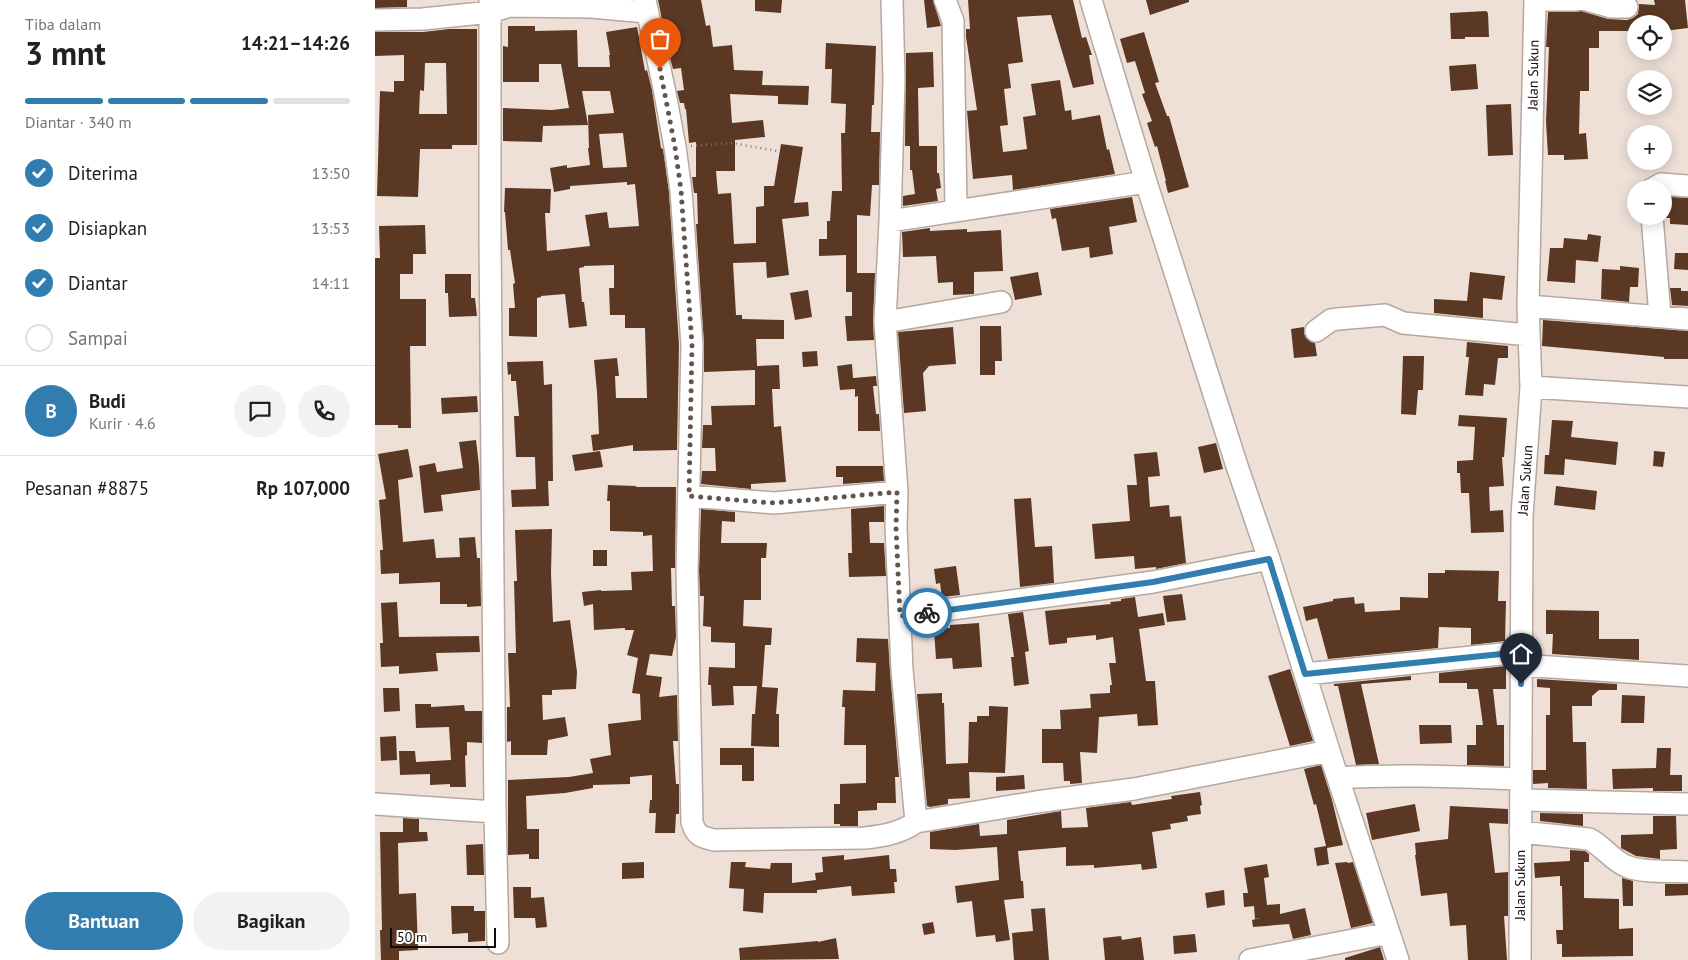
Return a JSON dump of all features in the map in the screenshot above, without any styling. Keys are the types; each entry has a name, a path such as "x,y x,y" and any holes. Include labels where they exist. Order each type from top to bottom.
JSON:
{"street":[{"path":"892,0 895,79 885,322 897,492 896,527 902,670 916,822"},
{"path":"945,0 953,21 956,210"},
{"path":"1084,0 1098,23"},
{"path":"1091,0 1146,182 1397,960"},
{"path":"1535,0 1576,0"},
{"name":"Jalan Sukun","path":"1520,960 1522,516 1531,387 1528,306 1535,0"},
{"path":"1586,0 1611,7 1627,7"},
{"path":"491,6 489,52 490,227 495,812 498,943"},
{"path":"375,20 423,18 491,6 645,6 664,88 681,190 692,345 687,581 692,822 694,830 699,836 714,840 865,838 886,835 909,827 916,822 1037,802 1134,789 1329,751"},
{"path":"890,221 1146,182"},
{"path":"1672,185 1688,186"},
{"path":"1653,225 1660,316"},
{"path":"885,322 1001,302"},
{"path":"1528,306 1688,318"},
{"path":"1316,331 1331,320 1385,315 1403,322 1528,335"},
{"path":"1531,387 1688,397"},
{"path":"689,496 774,503 897,492"},
{"path":"900,616 1153,582 1269,559"},
{"path":"1305,674 1521,659 1688,676"},
{"path":"1338,778 1392,776 1521,779"},
{"path":"1521,800 1688,804"},
{"path":"375,804 495,812"},
{"path":"1520,832 1589,839 1627,867 1688,872"},
{"path":"1250,960 1389,933"}],"path":[{"path":"675,147 732,143 777,151"}],"building":[{"path":"375,0 407,0 407,7 375,8"},
{"path":"658,0 701,0 706,26 710,25 713,47 732,45 734,70 763,71 762,85 809,86 808,105 778,104 778,96 730,94 732,123 763,120 765,137 735,140 735,171 716,171 718,194 731,193 734,244 756,243 756,207 764,206 764,186 774,186 781,144 803,147 794,203 808,202 809,216 782,219 789,275 767,278 766,262 733,263 736,315 742,315 742,319 784,320 784,339 756,339 757,366 779,365 780,389 772,389 774,427 781,426 786,482 751,484 751,489 701,484 702,471 716,471 715,448 702,448 703,425 712,425 711,406 755,405 755,370 704,372 704,344 696,224 698,224 697,193 694,193 692,177 696,177 696,142 689,143 686,109 684,103 680,103 677,91 684,90 681,68 673,69 669,54 669,51 678,51 675,27 664,29"},
{"path":"755,0 782,0 781,13 755,11"},
{"path":"924,0 933,0 941,26 927,28"},
{"path":"968,0 1073,0 1082,38 1086,37 1092,55 1089,55 1094,84 1073,88 1051,15 1017,17 1023,62 1008,64 1011,88 1004,89 1008,125 1000,126 1003,152 1027,149 1023,117 1036,115 1031,84 1060,80 1065,111 1071,110 1072,120 1100,115 1107,150 1109,149 1115,174 1013,190 1012,175 973,179 967,111 977,110 966,37 966,29 970,29"},
{"path":"1146,0 1189,0 1189,2 1150,15"},
{"path":"1654,0 1685,0 1688,28 1672,30 1672,15 1637,15 1639,4 1655,5"},
{"path":"1486,11 1488,13 1489,37 1451,39 1450,13"},
{"path":"1581,11 1608,19 1627,20 1627,31 1599,31 1599,48 1589,48 1589,91 1580,91 1579,134 1586,133 1588,159 1564,160 1564,155 1548,155 1546,122 1549,47 1546,47 1548,12"},
{"path":"508,26 535,26 535,31 577,30 578,67 610,67 606,32 637,27 645,71 647,70 652,90 669,192 679,345 677,450 633,451 633,445 593,451 591,435 599,434 594,360 617,358 619,376 615,376 616,398 647,398 645,328 625,328 625,315 610,315 609,288 614,288 614,265 584,266 579,268 582,302 584,302 587,326 569,328 565,294 541,296 537,298 537,337 509,336 509,308 515,308 513,284 515,283 510,250 508,250 504,212 505,188 551,189 550,213 545,213 547,251 590,246 585,215 607,212 609,228 639,226 635,184 627,185 627,182 570,186 570,189 554,192 550,168 567,165 567,168 590,165 588,115 614,113 610,91 582,91 588,125 543,126 542,142 503,141 503,108 552,110 569,108 561,64 539,64 539,82 503,82 503,46 508,47","holes":["623,133 627,167 603,168 599,134"]},
{"path":"449,29 477,29 477,145 452,145 452,149 420,149 418,197 377,196 380,91 394,92 394,81 404,81 404,55 375,56 375,32 423,32","holes":["425,63 446,63 447,114 419,114 420,90 424,91"]},
{"path":"1144,32 1159,82 1155,83 1167,116 1169,116 1189,187 1168,193 1157,146 1155,147 1147,123 1152,121 1142,94 1145,93 1135,61 1127,63 1120,39"},
{"path":"826,43 876,46 871,132 880,132 879,185 872,185 870,216 857,215 857,273 875,273 874,340 847,341 845,316 852,316 852,292 846,292 846,255 819,256 819,239 827,239 827,221 830,221 832,191 842,191 841,133 845,133 846,104 831,103 832,69 825,69"},
{"path":"933,52 934,87 918,88 919,146 905,146 906,53"},
{"path":"1476,64 1478,89 1451,91 1449,66"},
{"path":"1511,104 1513,155 1488,156 1486,105"},
{"path":"910,146 937,146 937,173 939,173 941,188 936,189 938,201 903,206 903,196 915,194 912,170 910,170"},
{"path":"1132,197 1137,222 1109,227 1113,254 1090,258 1089,247 1062,251 1056,218 1052,219 1050,209"},
{"path":"1672,197 1688,198 1688,225 1672,224"},
{"path":"425,225 426,254 413,254 413,274 400,274 400,299 426,299 426,346 410,346 411,428 398,428 398,425 375,425 375,258 380,258 379,226"},
{"path":"930,228 930,231 967,229 967,232 1001,230 1003,271 974,272 974,294 953,295 953,282 938,283 936,256 903,257 902,232"},
{"path":"1588,234 1601,236 1598,262 1576,260 1575,283 1547,281 1550,248 1563,248 1564,238 1587,240"},
{"path":"1675,253 1688,253 1688,270 1674,269"},
{"path":"1620,266 1639,268 1638,287 1630,287 1629,302 1601,299 1602,269 1620,270"},
{"path":"1038,272 1042,295 1015,300 1010,277"},
{"path":"1470,272 1505,276 1502,300 1483,298 1483,318 1434,313 1434,299 1467,301"},
{"path":"445,274 471,274 471,298 475,298 477,316 449,317 448,293 445,293"},
{"path":"1670,288 1681,288 1681,291 1688,291 1688,306 1672,305"},
{"path":"808,290 812,317 795,320 790,293"},
{"path":"1543,320 1688,331 1688,359 1664,359 1664,357 1542,346"},
{"path":"980,326 1001,326 1002,361 995,361 995,375 980,375"},
{"path":"953,327 956,364 929,366 923,373 926,411 904,413 898,332"},
{"path":"1304,327 1306,338 1315,343 1317,356 1294,358 1291,329"},
{"path":"1467,342 1508,346 1508,358 1498,358 1495,385 1484,384 1483,396 1465,395 1469,357 1466,357"},
{"path":"817,351 818,366 803,367 802,352"},
{"path":"1403,356 1424,356 1423,390 1418,390 1416,415 1401,414"},
{"path":"543,361 544,385 552,384 553,481 548,481 549,506 512,507 511,490 536,489 535,457 516,457 514,416 519,416 516,381 511,381 511,374 508,375 507,362"},
{"path":"852,364 853,378 876,376 877,386 873,386 876,414 879,414 880,431 858,431 858,396 855,397 855,389 840,390 837,366"},
{"path":"477,396 478,412 442,414 441,398"},
{"path":"1459,415 1507,418 1504,457 1502,457 1504,486 1489,487 1490,511 1503,510 1504,532 1471,533 1469,493 1461,493 1457,461 1473,460 1475,427 1458,426"},
{"path":"1552,420 1573,421 1571,437 1618,442 1616,465 1565,459 1564,475 1544,474 1545,455 1549,455"},
{"path":"476,440 480,490 441,495 443,511 424,513 419,466 435,463 437,472 463,468 459,442"},
{"path":"1216,443 1223,469 1204,473 1198,447"},
{"path":"408,449 413,477 398,480 403,542 434,539 436,558 460,557 459,538 475,537 477,558 480,558 481,606 467,607 467,604 440,604 440,582 399,584 399,573 381,574 380,550 383,550 379,500 386,499 378,454"},
{"path":"600,451 603,467 575,471 572,455"},
{"path":"1654,451 1665,452 1663,467 1653,466"},
{"path":"1157,452 1160,476 1148,477 1150,507 1169,505 1170,517 1181,516 1186,563 1156,569 1156,567 1135,569 1134,556 1095,559 1092,524 1130,521 1127,485 1137,485 1134,454"},
{"path":"836,466 883,466 884,481 843,484 843,477 836,477"},
{"path":"608,485 676,487 675,568 671,568 672,606 675,606 676,637 672,656 650,654 646,675 662,677 659,697 677,695 678,741 673,741 676,784 679,784 679,814 676,814 675,833 655,833 656,813 649,813 650,800 652,800 652,775 630,777 630,784 593,785 593,788 565,793 526,796 527,829 539,829 539,859 529,859 529,854 508,855 508,780 569,777 593,773 590,759 611,755 608,724 641,720 640,694 632,693 638,658 627,655 634,630 625,630 625,628 594,630 593,604 584,606 582,592 632,590 631,572 653,571 652,535 643,536 643,532 610,531 610,501 607,501"},
{"path":"1556,486 1597,491 1595,510 1554,505"},
{"path":"1031,498 1035,547 1052,546 1054,583 1020,587 1014,499"},
{"path":"884,506 884,522 869,522 870,543 884,543 886,576 849,577 848,553 852,553 851,509"},
{"path":"701,509 735,512 735,522 722,521 721,543 767,543 766,558 761,558 761,600 744,600 743,626 772,628 771,645 765,645 762,687 778,688 776,714 779,714 779,747 751,746 752,714 755,714 757,686 733,686 734,705 712,706 711,685 708,685 709,667 735,668 735,643 711,642 711,627 703,626 704,596 700,596 699,571"},
{"path":"552,529 553,622 570,620 577,672 576,689 552,690 552,695 542,695 543,720 565,717 568,736 548,740 547,755 511,755 511,741 507,742 507,707 510,707 508,653 516,653 514,581 517,581 515,530"},
{"path":"593,550 607,550 607,566 593,566"},
{"path":"956,566 960,595 942,597 940,583 936,584 934,569"},
{"path":"1445,570 1499,571 1498,601 1506,601 1505,641 1471,645 1471,628 1439,627 1438,648 1328,659 1317,618 1306,621 1303,607 1333,601 1333,599 1354,597 1355,604 1364,603 1365,612 1400,610 1400,597 1428,598 1428,573 1445,573"},
{"path":"1182,594 1186,620 1167,622 1163,596"},
{"path":"1135,597 1138,617 1163,613 1165,625 1139,629 1146,681 1155,681 1158,725 1138,726 1137,714 1099,717 1097,753 1080,752 1082,783 1070,784 1070,781 1064,781 1063,763 1042,763 1042,729 1061,729 1060,710 1091,708 1090,694 1110,693 1110,685 1112,685 1109,663 1116,663 1113,637 1096,640 1096,635 1067,638 1067,643 1049,645 1045,611 1111,604 1110,602"},
{"path":"397,602 399,637 479,636 480,652 436,653 438,671 399,674 399,666 381,667 380,643 383,643 381,603"},
{"path":"1546,610 1599,611 1599,639 1639,639 1639,660 1552,654 1553,634 1546,634"},
{"path":"1023,612 1029,651 1025,652 1029,684 1014,686 1011,657 1014,657 1008,614"},
{"path":"979,623 982,667 953,669 952,658 936,659 934,629 950,628 950,625"},
{"path":"857,638 888,639 899,777 895,777 896,803 877,803 877,810 858,811 858,826 840,826 840,824 834,824 834,804 840,804 840,784 866,783 866,745 844,745 845,707 842,707 843,690 875,691 876,663 856,662"},
{"path":"1506,666 1506,689 1493,689 1497,725 1504,725 1504,766 1467,765 1467,745 1476,745 1476,725 1483,725 1478,689 1467,689 1467,683 1439,683 1439,673"},
{"path":"1290,669 1313,741 1290,746 1268,676"},
{"path":"1411,676 1411,680 1361,684 1379,764 1356,765 1338,686 1334,686 1334,684"},
{"path":"1537,679 1617,684 1617,690 1599,690 1592,696 1592,706 1572,706 1573,742 1586,742 1587,789 1548,788 1548,783 1533,784 1533,770 1546,770 1546,715 1550,715 1550,688 1537,687"},
{"path":"383,688 399,688 400,711 384,712"},
{"path":"942,693 946,764 968,763 969,722 977,722 977,716 989,716 989,706 1008,707 1005,773 969,772 970,798 948,799 948,804 930,807 927,806 917,694"},
{"path":"1622,695 1645,696 1644,723 1621,723"},
{"path":"415,704 431,704 431,707 464,705 465,711 482,711 482,743 467,742 467,755 465,756 466,787 450,787 450,784 430,785 430,774 400,775 399,751 415,751 416,762 451,760 449,727 416,728"},
{"path":"1419,725 1451,725 1452,743 1420,744"},
{"path":"396,736 397,760 381,761 380,737"},
{"path":"720,748 754,748 754,781 742,781 742,765 720,765"},
{"path":"1657,748 1671,748 1670,775 1682,775 1682,791 1653,791 1653,788 1613,789 1612,769 1656,768"},
{"path":"1321,765 1343,845 1327,848 1329,864 1317,866 1314,848 1326,846 1316,804 1314,805 1304,769"},
{"path":"1024,775 1025,789 996,791 996,777"},
{"path":"1200,792 1201,814 1187,816 1188,821 1170,824 1171,829 1152,832 1157,868 1142,870 1141,864 1094,868 1094,865 1066,866 1066,847 1018,851 1024,898 1004,900 1010,940 996,942 995,935 976,937 972,901 957,903 955,886 999,880 997,847 955,850 930,849 930,832 979,824 980,836 1007,834 1007,820 1061,811 1062,828 1088,827 1086,808 1131,802 1132,805 1172,799 1171,796"},
{"path":"1415,804 1420,831 1372,840 1366,813"},
{"path":"1450,806 1508,809 1508,824 1489,823 1495,873 1508,872 1508,916 1504,916 1507,960 1468,960 1466,925 1450,926 1447,893 1421,896 1415,843 1448,839"},
{"path":"1540,813 1583,814 1583,826 1540,821"},
{"path":"1653,816 1676,816 1677,849 1660,850 1660,859 1636,856 1621,848 1621,835 1653,834"},
{"path":"403,818 419,819 419,832 427,832 428,841 398,843 399,894 416,893 418,950 399,951 399,960 381,960 380,832 403,832"},
{"path":"483,844 484,875 467,875 466,845"},
{"path":"1570,850 1585,851 1589,854 1589,862 1584,862 1584,898 1619,899 1619,929 1633,928 1633,956 1562,957 1562,944 1557,944 1556,930 1563,930 1560,876 1535,878 1534,863 1570,861"},
{"path":"844,855 844,860 889,855 890,869 896,869 897,882 894,882 895,893 852,896 851,886 817,890 817,893 764,893 763,913 743,911 744,889 729,888 731,862 746,862 745,867 770,869 771,863 792,863 792,883 816,880 815,873 823,872 822,857"},
{"path":"644,862 644,878 622,879 622,863"},
{"path":"1353,862 1373,923 1351,928 1335,863"},
{"path":"1267,864 1269,877 1264,878 1267,905 1280,904 1280,914 1305,908 1311,935 1293,939 1289,924 1253,927 1252,920 1260,918 1255,919 1254,906 1244,907 1243,893 1248,893 1244,868"},
{"path":"1622,878 1633,881 1633,906 1623,906"},
{"path":"1665,884 1688,884 1688,895 1665,896"},
{"path":"513,887 531,887 531,898 544,897 547,927 536,928 535,918 514,918"},
{"path":"1224,890 1225,905 1207,908 1205,893"},
{"path":"451,906 474,906 474,911 485,911 485,941 468,942 468,933 452,934"},
{"path":"1045,908 1049,960 1014,960 1012,933 1033,931 1031,909"},
{"path":"933,922 935,933 924,935 922,924"},
{"path":"1195,934 1197,952 1174,954 1173,936"},
{"path":"1121,936 1122,940 1141,937 1144,960 1105,960 1103,938"},
{"path":"836,938 839,959 740,960 739,948 818,942"},
{"path":"1380,947 1384,960 1345,960 1345,958"}],"way so far":[{"path":"660,69 681,190 692,345 689,496 774,503 897,492 896,527 900,616 927,613"}],"route":[{"path":"927,613 1153,582 1269,559 1305,674 1521,652 1521,684"}]}
